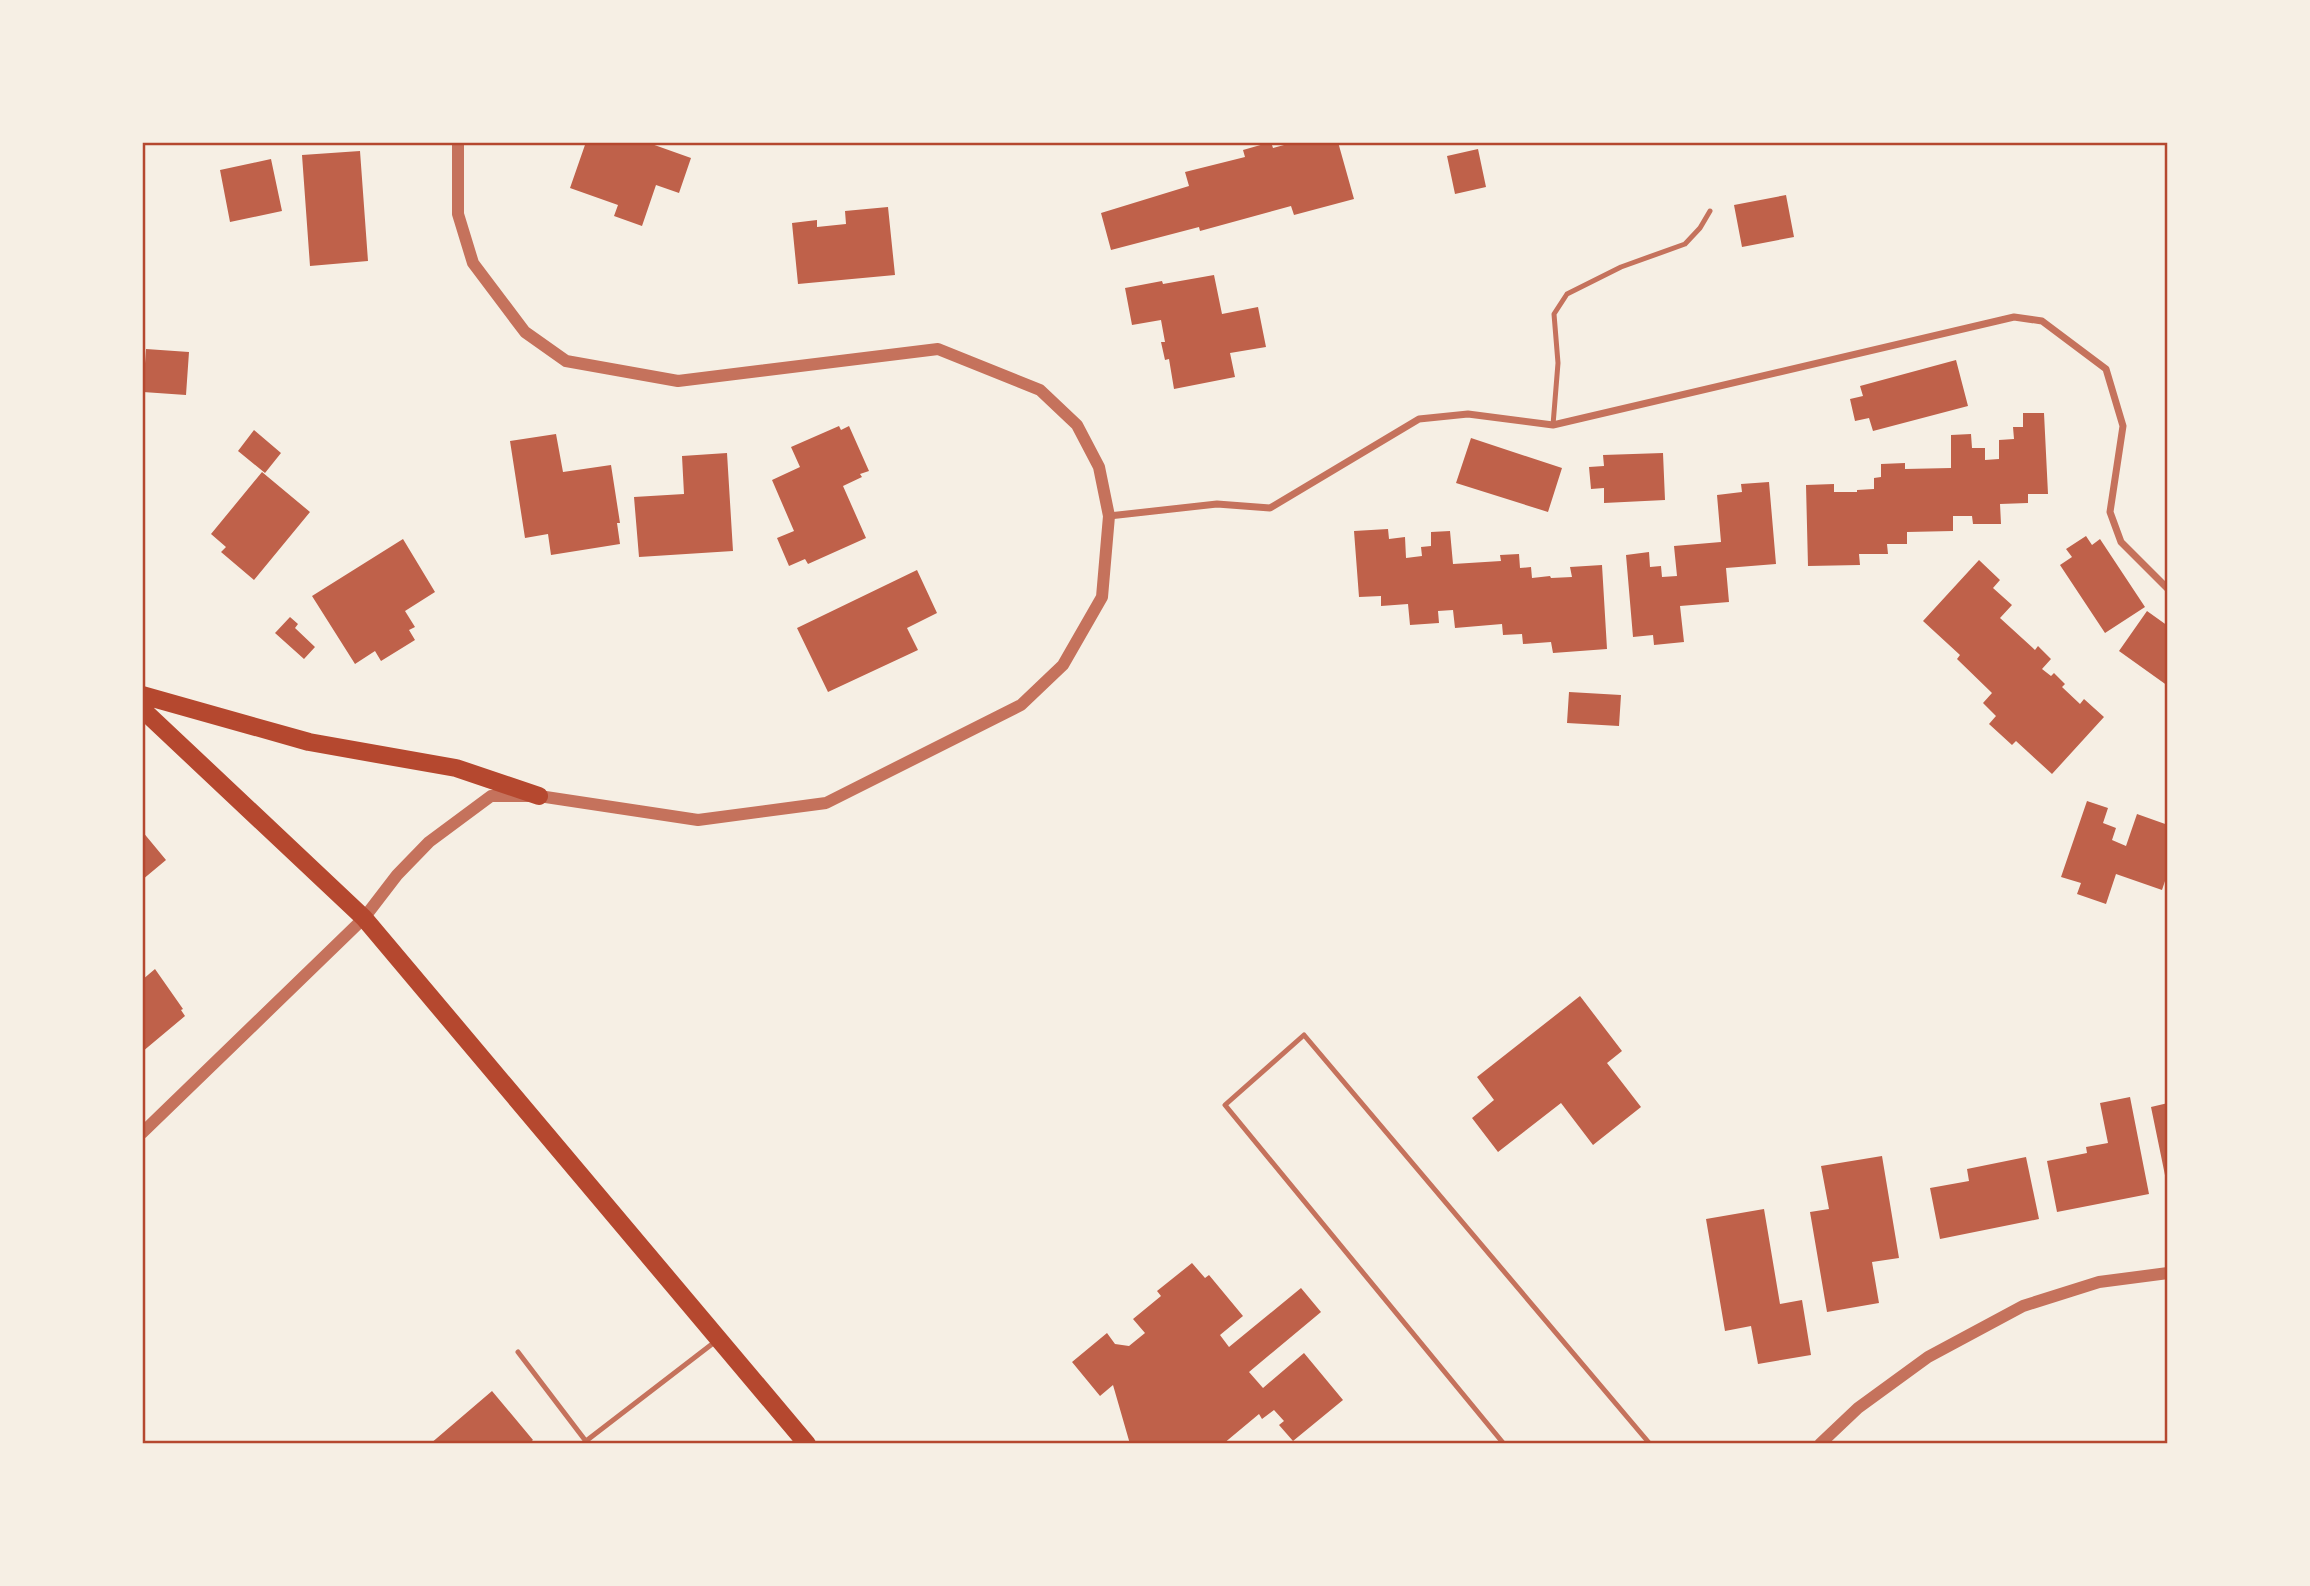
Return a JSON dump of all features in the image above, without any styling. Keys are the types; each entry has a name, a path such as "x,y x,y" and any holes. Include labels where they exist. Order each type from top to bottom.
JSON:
{"main road":[{"path":"142,695 309,742 456,768 539,796"},
{"path":"142,709 364,918 807,1444"}],"street":[{"path":"142,1133 364,918 397,874 429,842 491,796 539,796 698,820 826,803 1021,705 1063,665 1102,597 1109,516 1099,467 1077,425 1040,390 938,349 678,381 566,361 525,332 473,263 458,215 458,142"},
{"path":"1109,516 1217,504 1270,508 1419,419 1468,414 1553,425 2014,317 2042,321 2106,369 2123,426 2109,512 2121,542 2168,589"},
{"path":"1820,1444 1858,1408 1928,1357 2023,1306 2099,1282 2168,1273"}],"lane":[{"path":"1553,425 1558,363 1554,314 1566,293 1621,267 1685,244 1700,228 1710,211"},
{"path":"1504,1444 1225,1105 1304,1035 1650,1444"},
{"path":"517,1352 587,1443 719,1339"}],"building":[{"path":"586,142 646,142 691,158 679,193 656,185 642,226 614,216 618,205 570,188"},
{"path":"1271,142 1273,148 1284,145 1283,142 1338,142 1354,199 1294,215 1291,206 1200,231 1199,227 1111,250 1101,213 1189,186 1185,172 1245,157 1243,150"},
{"path":"1478,149 1486,187 1455,194 1447,156"},
{"path":"360,151 368,261 310,266 302,155"},
{"path":"271,159 282,211 230,222 220,170"},
{"path":"1786,195 1794,237 1742,247 1734,205"},
{"path":"888,207 895,275 798,284 792,223 817,220 817,227 846,224 845,211"},
{"path":"1214,275 1222,314 1258,307 1266,347 1230,353 1235,377 1174,389 1169,359 1165,360 1161,342 1165,342 1161,320 1132,325 1125,288"},
{"path":"146,349 189,352 186,395 143,392"},
{"path":"1956,360 1968,406 1873,431 1869,418 1855,421 1850,399 1863,396 1860,386"},
{"path":"2023,413 2044,413 2048,494 2028,494 2028,503 2000,504 2001,524 1973,524 1972,516 1953,516 1953,531 1907,532 1907,544 1887,544 1888,554 1859,554 1860,565 1808,566 1806,485 1834,484 1834,492 1857,492 1874,489 1874,478 1881,477 1881,464 1905,463 1905,469 1951,468 1951,435 1971,434 1972,448 1985,448 1985,460 1999,459 1999,440 2014,439 2013,427 2023,427"},
{"path":"839,426 841,430 849,426 869,471 843,486 866,538 808,564 805,559 789,566 777,538 794,531 772,480 800,467 791,447"},
{"path":"254,430 281,453 265,473 238,451"},
{"path":"556,434 563,472 611,465 620,523 617,523 620,544 551,555 548,534 525,538 510,441"},
{"path":"1471,438 1562,468 1548,512 1456,483"},
{"path":"727,453 733,551 639,557 634,497 684,494 682,456"},
{"path":"1663,453 1665,500 1604,503 1604,488 1591,489 1589,467 1604,466 1603,455"},
{"path":"262,472 310,512 254,580 221,552 226,547 211,534"},
{"path":"1769,482 1776,564 1726,568 1729,602 1680,606 1684,642 1654,645 1653,635 1633,637 1626,555 1649,552 1650,567 1661,566 1662,577 1677,576 1674,546 1721,542 1717,495 1742,492 1741,484"},
{"path":"1388,529 1389,539 1405,537 1406,558 1422,556 1421,547 1431,546 1431,532 1450,531 1453,564 1501,561 1500,555 1519,554 1520,568 1531,567 1532,578 1572,577 1570,567 1602,565 1607,649 1553,653 1551,642 1523,644 1522,634 1503,635 1502,624 1455,628 1453,610 1438,611 1439,623 1410,625 1408,604 1381,606 1381,596 1359,597 1354,531"},
{"path":"2086,536 2092,545 2100,539 2145,607 2105,633 2060,565 2072,557 2066,549"},
{"path":"403,539 435,592 405,611 415,627 409,630 415,640 381,661 375,651 355,664 312,596"},
{"path":"1979,560 2000,580 1993,588 2012,605 2000,618 2035,650 2038,646 2051,659 2042,669 2051,676 2054,673 2065,684 2062,687 2080,704 2084,699 2104,717 2052,774 2016,741 2012,745 1989,724 1996,716 1983,703 1992,693 1957,659 1960,655 1923,621"},
{"path":"917,570 937,613 907,628 918,650 828,692 797,628"},
{"path":"2147,611 2168,626 2168,686 2119,651"},
{"path":"290,617 298,624 295,628 315,647 304,659 275,633"},
{"path":"1569,692 1621,695 1619,726 1567,723"},
{"path":"2087,801 2108,808 2103,823 2116,828 2112,840 2126,846 2137,814 2168,825 2168,872 2162,890 2116,874 2106,904 2077,894 2081,883 2061,877"},
{"path":"142,831 166,860 142,880"},
{"path":"155,969 185,1016 142,1052 142,980"},
{"path":"1580,996 1622,1051 1607,1063 1641,1107 1593,1145 1561,1103 1498,1152 1472,1118 1494,1100 1477,1077"},
{"path":"2130,1097 2149,1194 2057,1212 2047,1161 2087,1153 2086,1147 2108,1143 2100,1103"},
{"path":"2168,1103 2168,1185 2167,1185 2151,1107"},
{"path":"1882,1156 1899,1258 1872,1262 1879,1303 1827,1312 1810,1212 1829,1209 1821,1166"},
{"path":"2026,1157 2039,1219 1940,1239 1930,1188 1969,1181 1967,1169"},
{"path":"1764,1209 1780,1304 1802,1300 1811,1355 1758,1364 1751,1326 1725,1331 1706,1219"},
{"path":"1192,1263 1205,1278 1209,1275 1243,1316 1220,1335 1229,1347 1301,1288 1321,1312 1249,1372 1263,1388 1304,1353 1343,1400 1293,1441 1279,1425 1284,1421 1274,1410 1262,1419 1259,1414 1223,1444 1130,1444 1113,1385 1100,1396 1072,1362 1107,1333 1115,1344 1129,1346 1145,1333 1133,1319 1161,1296 1157,1291"},
{"path":"492,1391 533,1440 528,1444 430,1444"}]}
